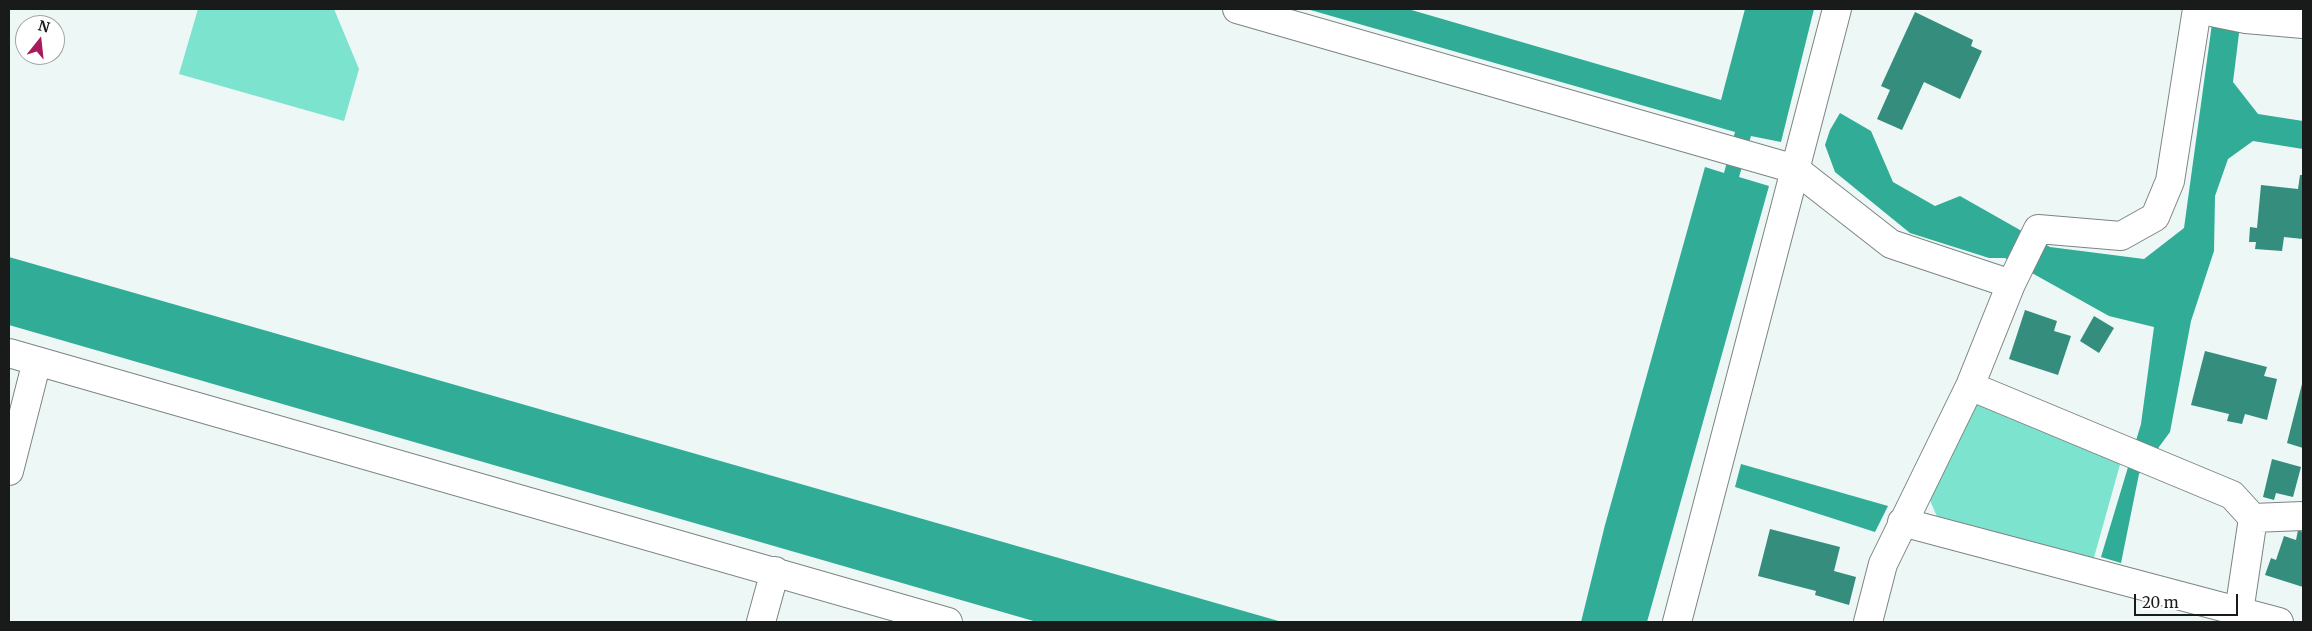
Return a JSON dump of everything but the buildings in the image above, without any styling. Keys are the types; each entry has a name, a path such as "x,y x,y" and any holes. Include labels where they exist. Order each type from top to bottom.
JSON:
{"street":[{"path":"1237,9 1795,169 1891,244 2014,278"},
{"path":"1677,622 1837,9"},
{"path":"1868,622 1883,564 1970,386 2014,278 2038,229 2121,236 2155,218 2170,181 2197,9 2246,19 2303,24"},
{"path":"9,353 948,622"},
{"path":"9,471 37,361"},
{"path":"1970,386 2232,495 2254,518 2303,516"},
{"path":"2239,612 2254,518"},
{"path":"1902,522 2278,622"},
{"path":"761,622 775,571"}],"shaded area":[{"path":"198,9 334,9 359,69 344,121 179,74"},
{"path":"1307,9 1408,9 1721,100 1745,9 1814,9 1781,142 1751,136 1739,177 1769,186 1647,622 1581,622 1605,525 1705,167 1724,173 1735,132"},
{"path":"2214,9 2242,9 2233,82 2258,114 2303,121 2303,149 2253,141 2228,159 2215,196 2214,251 2191,321 2170,432 2139,474 2121,563 2101,557 2141,424 2154,327 2109,316 2005,258 1989,258 1910,233 1835,172 1825,145 1830,130 1840,113 1871,131 1893,182 1935,206 1960,196 2050,247 2144,259 2184,228"},
{"path":"9,257 1282,622 1037,622 9,325"},
{"path":"1978,401 2121,461 2093,561 1938,519 1929,498"},
{"path":"1741,464 1888,506 1875,532 1735,487"}]}
